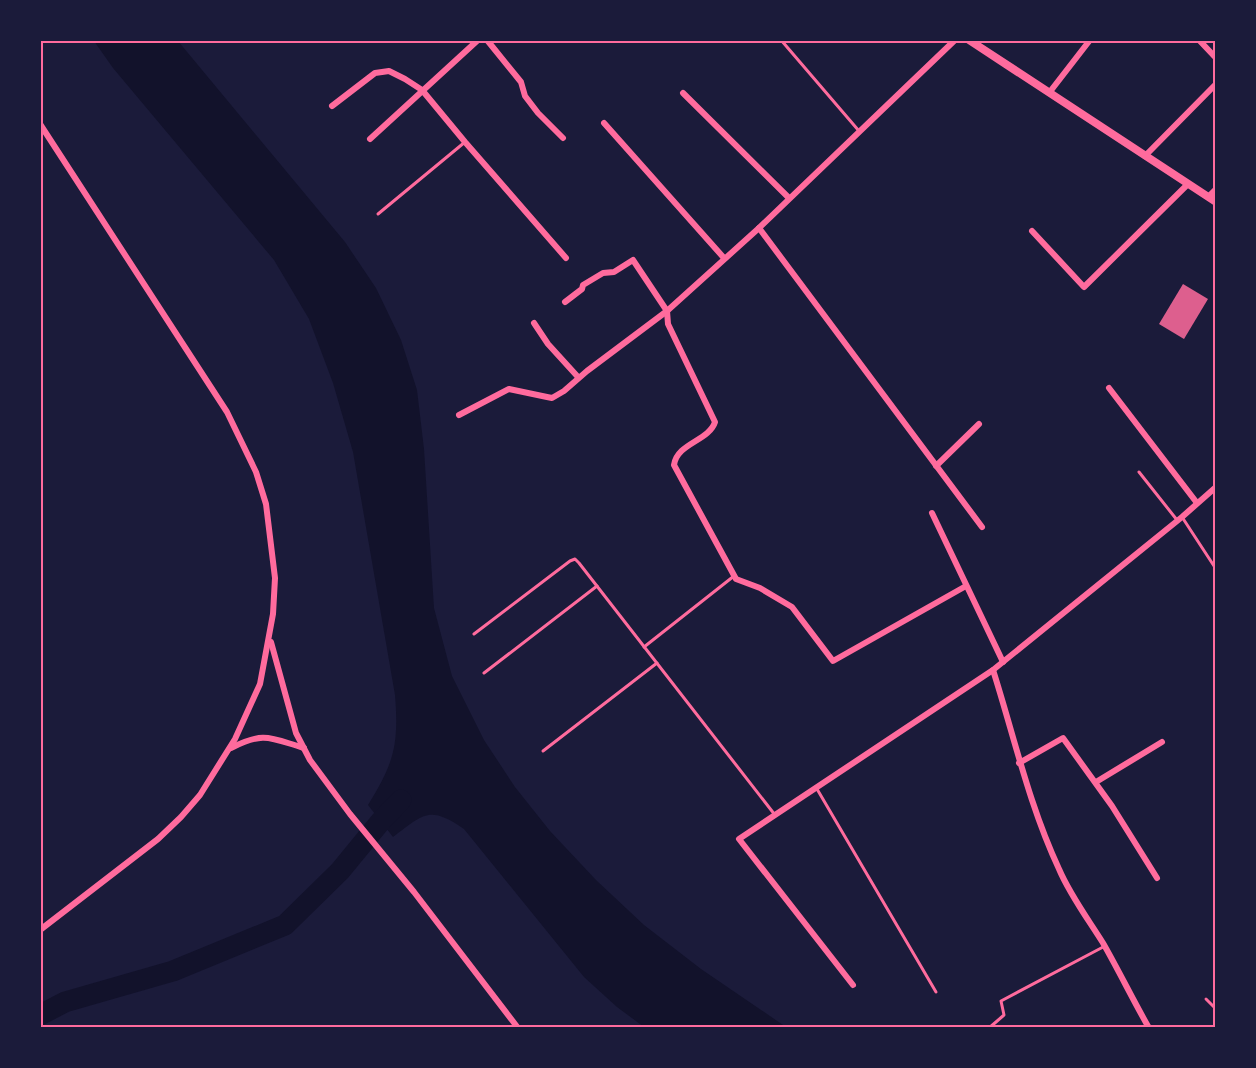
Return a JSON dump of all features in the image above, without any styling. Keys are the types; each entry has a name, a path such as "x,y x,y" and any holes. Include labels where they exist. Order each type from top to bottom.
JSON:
{"street":[{"path":"370,139 478,40"},
{"path":"487,40 521,82 525,96 538,113 563,138"},
{"path":"459,415 509,389 552,398 564,391 578,377 667,311 759,228 955,40"},
{"path":"969,40 1215,202"},
{"path":"1049,93 1090,40"},
{"path":"1199,40 1215,58"},
{"path":"332,106 371,75 383,71 393,72 422,90 566,258"},
{"path":"1145,156 1215,84"},
{"path":"683,93 789,198"},
{"path":"604,123 724,258"},
{"path":"40,124 227,412 256,472 266,504 275,578 270,639 260,684 249,712 230,748 200,795 158,839 40,930"},
{"path":"1032,231 1084,287 1188,184"},
{"path":"1208,197 1215,189"},
{"path":"759,228 982,527"},
{"path":"565,302 582,290 582,285 603,273 614,272 633,260 667,311 668,324 715,422 712,429 679,454 674,465 734,576 792,607 832,661 966,586"},
{"path":"534,324 548,344 578,377"},
{"path":"1109,388 1197,503"},
{"path":"936,466 979,424"},
{"path":"853,985 739,838 993,670 1180,519 1215,487"},
{"path":"932,513 1003,662"},
{"path":"270,639 296,733 310,760 518,1028"},
{"path":"993,670 1019,763 1059,871 1105,946 1149,1028"},
{"path":"230,748 248,739 264,736 304,748"},
{"path":"1019,763 1063,738 1096,782 1157,878"},
{"path":"1096,782 1162,742"}],"lane":[{"path":"781,40 860,132"},
{"path":"378,214 465,142"},
{"path":"1139,472 1180,519 1215,569"},
{"path":"474,634 572,560 579,563 774,815"},
{"path":"644,647 734,576"},
{"path":"484,673 597,586"},
{"path":"543,751 657,663"},
{"path":"816,788 936,992"},
{"path":"989,1028 1004,1015 1001,1001 1105,946"},
{"path":"1206,999 1215,1009"}],"shaded area":[{"path":"94,41 178,41 345,242 376,288 401,340 417,390 424,449 434,608 452,676 484,740 515,787 550,831 596,880 644,925 701,969 786,1027 644,1027 617,1007 584,977 464,829 442,817 427,815 393,837 368,805 384,777 393,753 396,727 395,695 353,452 333,383 309,319 274,260 113,68"}],"building":[{"path":"1183,284 1208,299 1184,339 1159,324"}],"waterway":[{"path":"40,1015 65,1002 173,971 285,925 340,871 401,800"}]}
